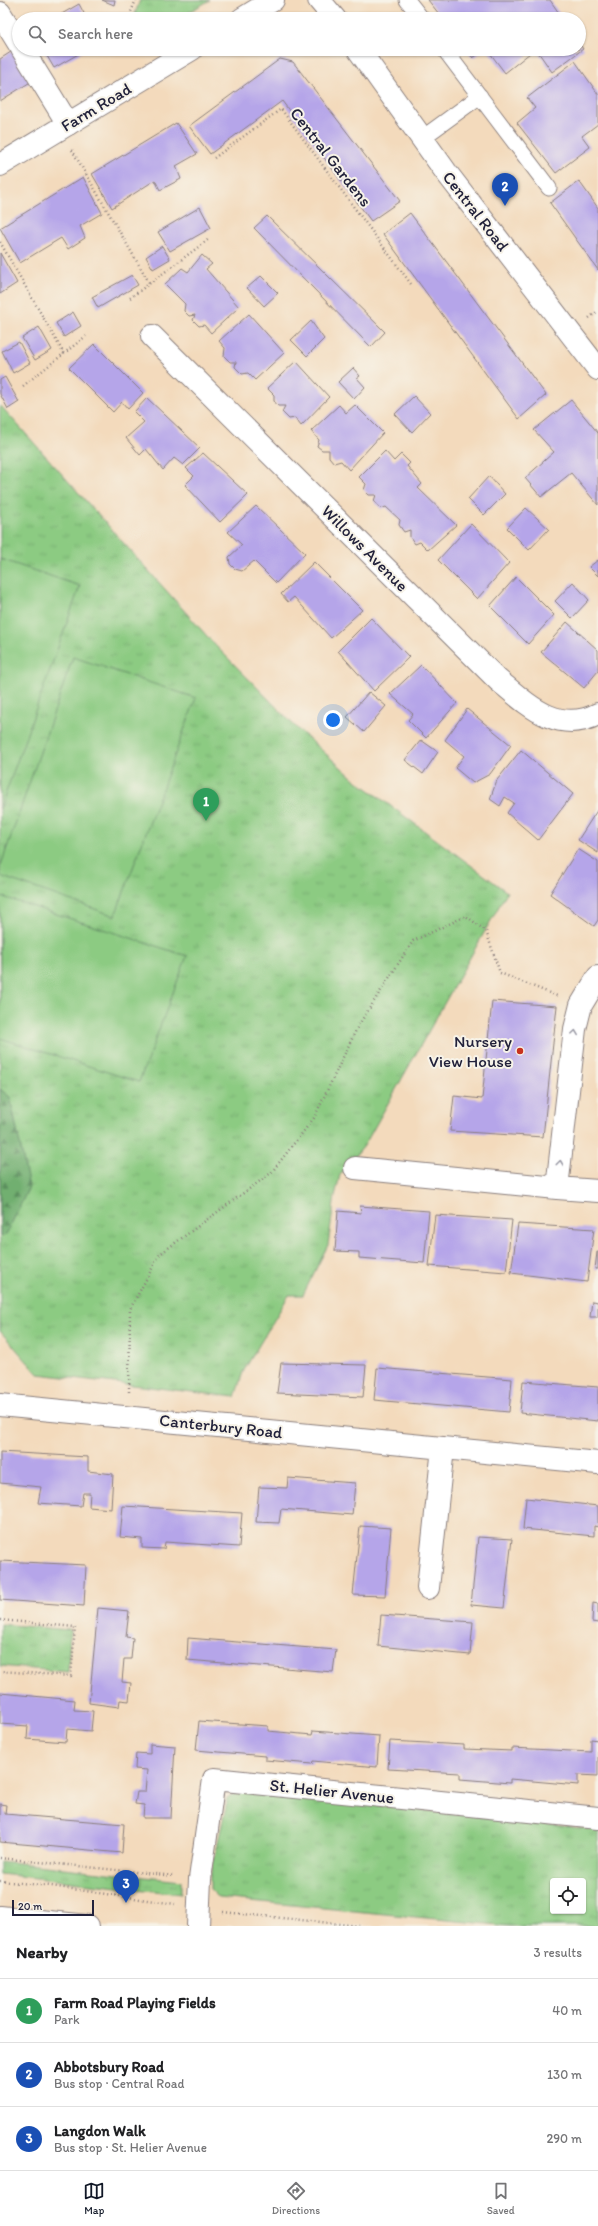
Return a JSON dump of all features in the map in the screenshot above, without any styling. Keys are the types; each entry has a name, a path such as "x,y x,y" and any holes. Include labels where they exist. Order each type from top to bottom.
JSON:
{"main road":[{"path":"253,12 273,0"},
{"path":"319,0 328,12"},
{"path":"0,13 12,33"},
{"path":"26,56 64,127"},
{"name":"Farm Road","path":"0,165 181,56"},
{"name":"Central Road","path":"363,56 421,138 598,369"},
{"name":"Willows Avenue","path":"152,336 498,680 537,712 559,720 589,719 598,714"},
{"path":"557,1188 575,1029 581,1006 598,977"},
{"path":"355,1168 598,1191"},
{"name":"Canterbury Road","path":"0,1405 129,1416 598,1463"},
{"path":"428,1588 443,1448"},
{"name":"St. Helier Avenue","path":"198,1926 200,1879 214,1779 598,1818"},
{"path":"0,1917 88,1926"}],"lane":[{"path":"407,0 416,12"},
{"path":"449,56 549,188"},
{"path":"421,138 480,96"}],"path":[{"path":"131,12 136,0"},
{"name":"Central Gardens","path":"214,158 281,109 411,284"},
{"path":"64,127 150,284"},
{"path":"130,298 209,239"},
{"path":"0,242 64,354"},
{"path":"23,386 86,336"},
{"path":"129,1416 130,1309 160,1254 271,1173 314,1118 358,1026 413,941 466,916 486,931 500,973 581,1006"},
{"path":"0,1620 75,1627 71,1676 0,1671"},
{"path":"0,1858 200,1879"},
{"path":"0,1880 182,1905"},
{"path":"227,1912 360,1926"}],"green space":[{"path":"140,0 210,0 189,12 136,12"},
{"path":"0,405 215,645 298,729 353,778 507,892 364,1146 340,1175 335,1196 328,1245 303,1295 289,1295 243,1372 235,1397 38,1374 0,1331"},
{"path":"0,559 80,586 0,809"},
{"path":"73,657 196,698 115,916 0,876 0,868"},
{"path":"0,896 187,956 139,1082 0,1038"},
{"path":"0,1089 10,1097 29,1187 6,1235 0,1237"},
{"path":"0,1624 70,1630 68,1672 0,1666"},
{"path":"240,1790 598,1830 598,1926 509,1926 219,1898 210,1889 210,1877 228,1798"},
{"path":"0,1861 181,1881 181,1894 0,1874"}],"building":[{"path":"102,0 115,0 114,5"},
{"path":"428,0 550,0 558,12 437,12"},
{"path":"79,4 83,12 65,12"},
{"path":"12,51 12,56 17,56 32,81 0,101 0,59"},
{"path":"47,56 75,56 54,68"},
{"path":"492,56 526,56 505,73"},
{"path":"541,56 574,56 552,72"},
{"path":"280,59 293,62 400,201 371,221 282,101 210,154 189,126"},
{"path":"575,61 598,94 598,124 582,136 590,147 556,173 517,123 535,108 527,98"},
{"path":"176,123 197,154 176,166 181,179 160,190 155,180 112,208 92,174"},
{"path":"83,177 102,213 80,226 85,238 68,249 61,238 20,263 0,228"},
{"path":"579,181 598,208 598,270 550,203"},
{"path":"200,207 211,228 170,251 158,232"},
{"path":"410,213 546,395 519,419 383,234"},
{"path":"267,216 385,332 371,347 254,228"},
{"path":"162,246 170,259 153,269 146,257"},
{"path":"0,253 17,283 0,294"},
{"path":"202,255 212,264 206,269 239,307 211,333 204,325 199,326 193,320 195,315 189,316 184,311 185,304 165,284 182,268 188,272"},
{"path":"132,275 138,285 98,308 92,297"},
{"path":"261,276 278,293 264,306 247,288"},
{"path":"73,312 81,326 64,337 56,323"},
{"path":"249,314 284,353 255,380 248,373 242,374 235,367 236,362 230,362 224,356 225,348 219,341"},
{"path":"311,321 324,339 307,356 291,340"},
{"path":"39,327 52,350 35,360 22,338"},
{"path":"19,342 30,363 13,373 2,351"},
{"path":"94,344 143,393 128,409 122,402 113,412 69,368"},
{"path":"296,361 329,397 301,426 295,418 289,419 282,412 285,406 278,406 274,401 274,395 267,388"},
{"path":"353,368 360,376 357,378 365,387 354,399 338,382"},
{"path":"5,377 19,402 8,409 0,394 0,380"},
{"path":"414,396 430,413 412,432 395,414"},
{"path":"147,398 200,448 183,465 174,458 163,470 146,449 140,455 126,438 144,422 134,412"},
{"path":"571,400 598,433 598,505 571,473 541,497 525,478 554,452 534,430"},
{"path":"339,405 346,413 355,405 383,433 349,470 341,461 334,463 329,457 329,450 322,450 317,446 319,440 311,431"},
{"path":"385,451 394,461 401,454 410,463 407,466 422,484 418,488 456,525 428,550 420,542 415,544 410,537 410,530 404,532 399,525 400,520 386,507 381,509 374,501 376,495 369,495 364,490 366,484 359,477"},
{"path":"203,453 248,495 220,522 185,485 194,476 186,468"},
{"path":"489,476 505,494 484,515 468,499"},
{"path":"256,506 305,553 276,583 254,561 242,571 235,569 230,564 229,557 242,545 228,532"},
{"path":"526,508 549,529 529,550 507,528"},
{"path":"471,524 509,563 477,599 438,560"},
{"path":"598,560 598,576 589,567"},
{"path":"314,562 362,610 331,638 294,597 288,602 281,594"},
{"path":"516,577 554,615 528,644 490,606"},
{"path":"573,582 589,600 572,618 555,601"},
{"path":"371,618 409,657 374,691 338,651"},
{"path":"567,622 598,650 598,671 584,688 541,652"},
{"path":"421,665 457,703 426,738 408,720 413,714 390,694"},
{"path":"369,692 386,706 364,732 347,717"},
{"path":"467,709 511,745 490,774 473,783 455,768 464,756 445,740"},
{"path":"421,740 438,752 423,774 405,760"},
{"path":"521,750 573,794 538,840 507,813 514,803 505,797 500,806 490,799 497,780"},
{"path":"598,809 598,853 578,840"},
{"path":"578,849 598,862 598,920 594,926 550,894"},
{"name":"Nursery View House","path":"492,1001 557,1006 543,1137 450,1131 454,1096 482,1099"},
{"path":"360,1206 429,1211 424,1263 359,1258 359,1252 335,1251 338,1211 361,1213"},
{"path":"435,1215 512,1220 506,1272 429,1266"},
{"path":"518,1224 594,1229 587,1282 511,1273"},
{"path":"597,1252 598,1269 595,1269"},
{"path":"592,1301 598,1302 598,1317 590,1317"},
{"path":"281,1363 366,1365 363,1397 277,1393"},
{"path":"377,1368 512,1379 509,1412 374,1400"},
{"path":"523,1381 598,1387 598,1421 520,1413"},
{"path":"0,1452 88,1457 88,1471 113,1474 111,1509 89,1507 90,1493 83,1493 81,1506 38,1503 41,1487 0,1483"},
{"path":"288,1478 355,1483 352,1515 281,1509 279,1523 256,1522 259,1487 287,1488"},
{"path":"526,1498 598,1506 598,1527 594,1526 594,1536 523,1529"},
{"path":"123,1506 242,1513 239,1547 165,1542 164,1549 142,1548 142,1539 120,1537"},
{"path":"360,1526 391,1528 385,1596 353,1595"},
{"path":"478,1537 512,1539 504,1608 471,1605"},
{"path":"0,1561 86,1565 84,1606 0,1600"},
{"path":"593,1603 598,1604 598,1623 592,1622"},
{"path":"98,1608 129,1611 126,1637 133,1638 131,1659 124,1659 122,1682 131,1683 129,1701 120,1700 119,1707 89,1703"},
{"path":"381,1615 473,1622 470,1655 378,1646"},
{"path":"188,1638 336,1650 333,1672 187,1660"},
{"path":"0,1693 75,1700 74,1710 93,1711 91,1731 67,1729 66,1742 27,1739 28,1726 0,1724"},
{"path":"199,1721 268,1726 268,1731 312,1735 313,1731 379,1736 377,1767 313,1761 312,1764 265,1760 265,1756 196,1750"},
{"path":"591,1739 598,1740 598,1776 578,1775 578,1785 510,1779 510,1783 460,1779 460,1773 388,1769 390,1741 464,1745 464,1749 512,1751 512,1748 591,1752"},
{"path":"150,1744 175,1746 171,1818 143,1818 144,1805 135,1804 137,1792 145,1792 147,1770 135,1769 136,1753 150,1754"},
{"path":"0,1804 6,1805 5,1814 124,1824 122,1853 0,1842"}],"place":[{"name":"Abbotsbury Road","path":"505,206"},
{"name":"Farm Road Playing Fields","path":"206,821"},
{"name":"Nursery View House","path":"520,1051"},
{"name":"Langdon Walk","path":"126,1903"}]}
